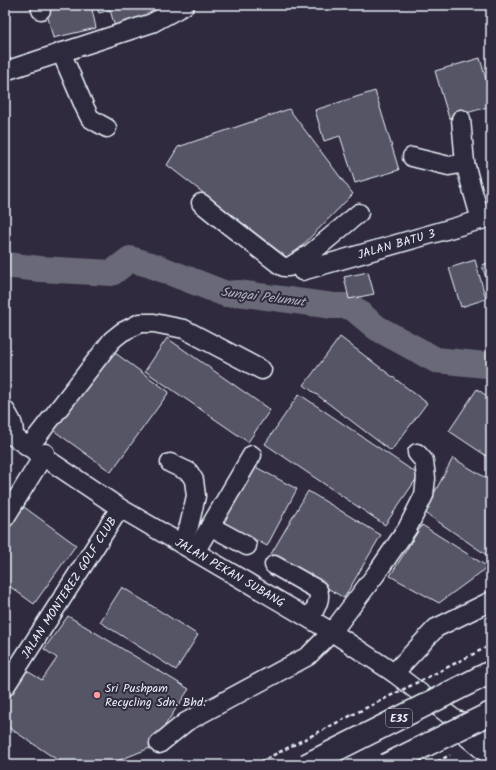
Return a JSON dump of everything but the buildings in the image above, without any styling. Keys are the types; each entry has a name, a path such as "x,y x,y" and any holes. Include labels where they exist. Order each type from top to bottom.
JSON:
{"highway":[{"name":"E35","path":"306,765 491,672"},
{"path":"386,765 491,713"}],"street":[{"path":"5,71 152,22 185,5"},
{"path":"61,52 90,118 107,128"},
{"path":"460,119 465,163 469,178 486,218"},
{"path":"412,157 449,166 465,163"},
{"path":"202,203 284,267 310,263 359,213"},
{"name":"JALAN BATU 3","path":"310,263 486,218"},
{"path":"5,518 39,452 112,340 122,332 140,323 154,323 184,329 262,370"},
{"path":"5,410 12,421 14,431 9,433"},
{"name":"JALAN PEKAN SUBANG","path":"9,433 120,508 332,632 394,673 453,718"},
{"path":"159,744 186,722 308,656 332,632 376,574 407,529 424,495 426,478 424,461 417,453"},
{"path":"188,548 210,526 252,454"},
{"path":"170,463 189,472 194,480 196,496 189,526 188,548"},
{"name":"JALAN MONTEREZ GOLF CLUB","path":"5,687 120,508"},
{"path":"210,526 247,546"},
{"path":"274,565 318,590 320,594 319,600 310,619"},
{"path":"394,673 436,628 491,601"},
{"path":"453,718 479,727 491,736"},
{"path":"453,718 468,738 491,758"}],"path":[{"path":"254,765 491,645"}],"waterway":[{"name":"Sungai Pelumut","path":"5,265 40,269 112,273 130,259 151,265 226,294 238,293 353,308 377,328 436,360 486,365 491,364"}],"place":[{"name":"Sri Pushpam Recycling Sdn. Bhd.","path":"97,695"}]}
